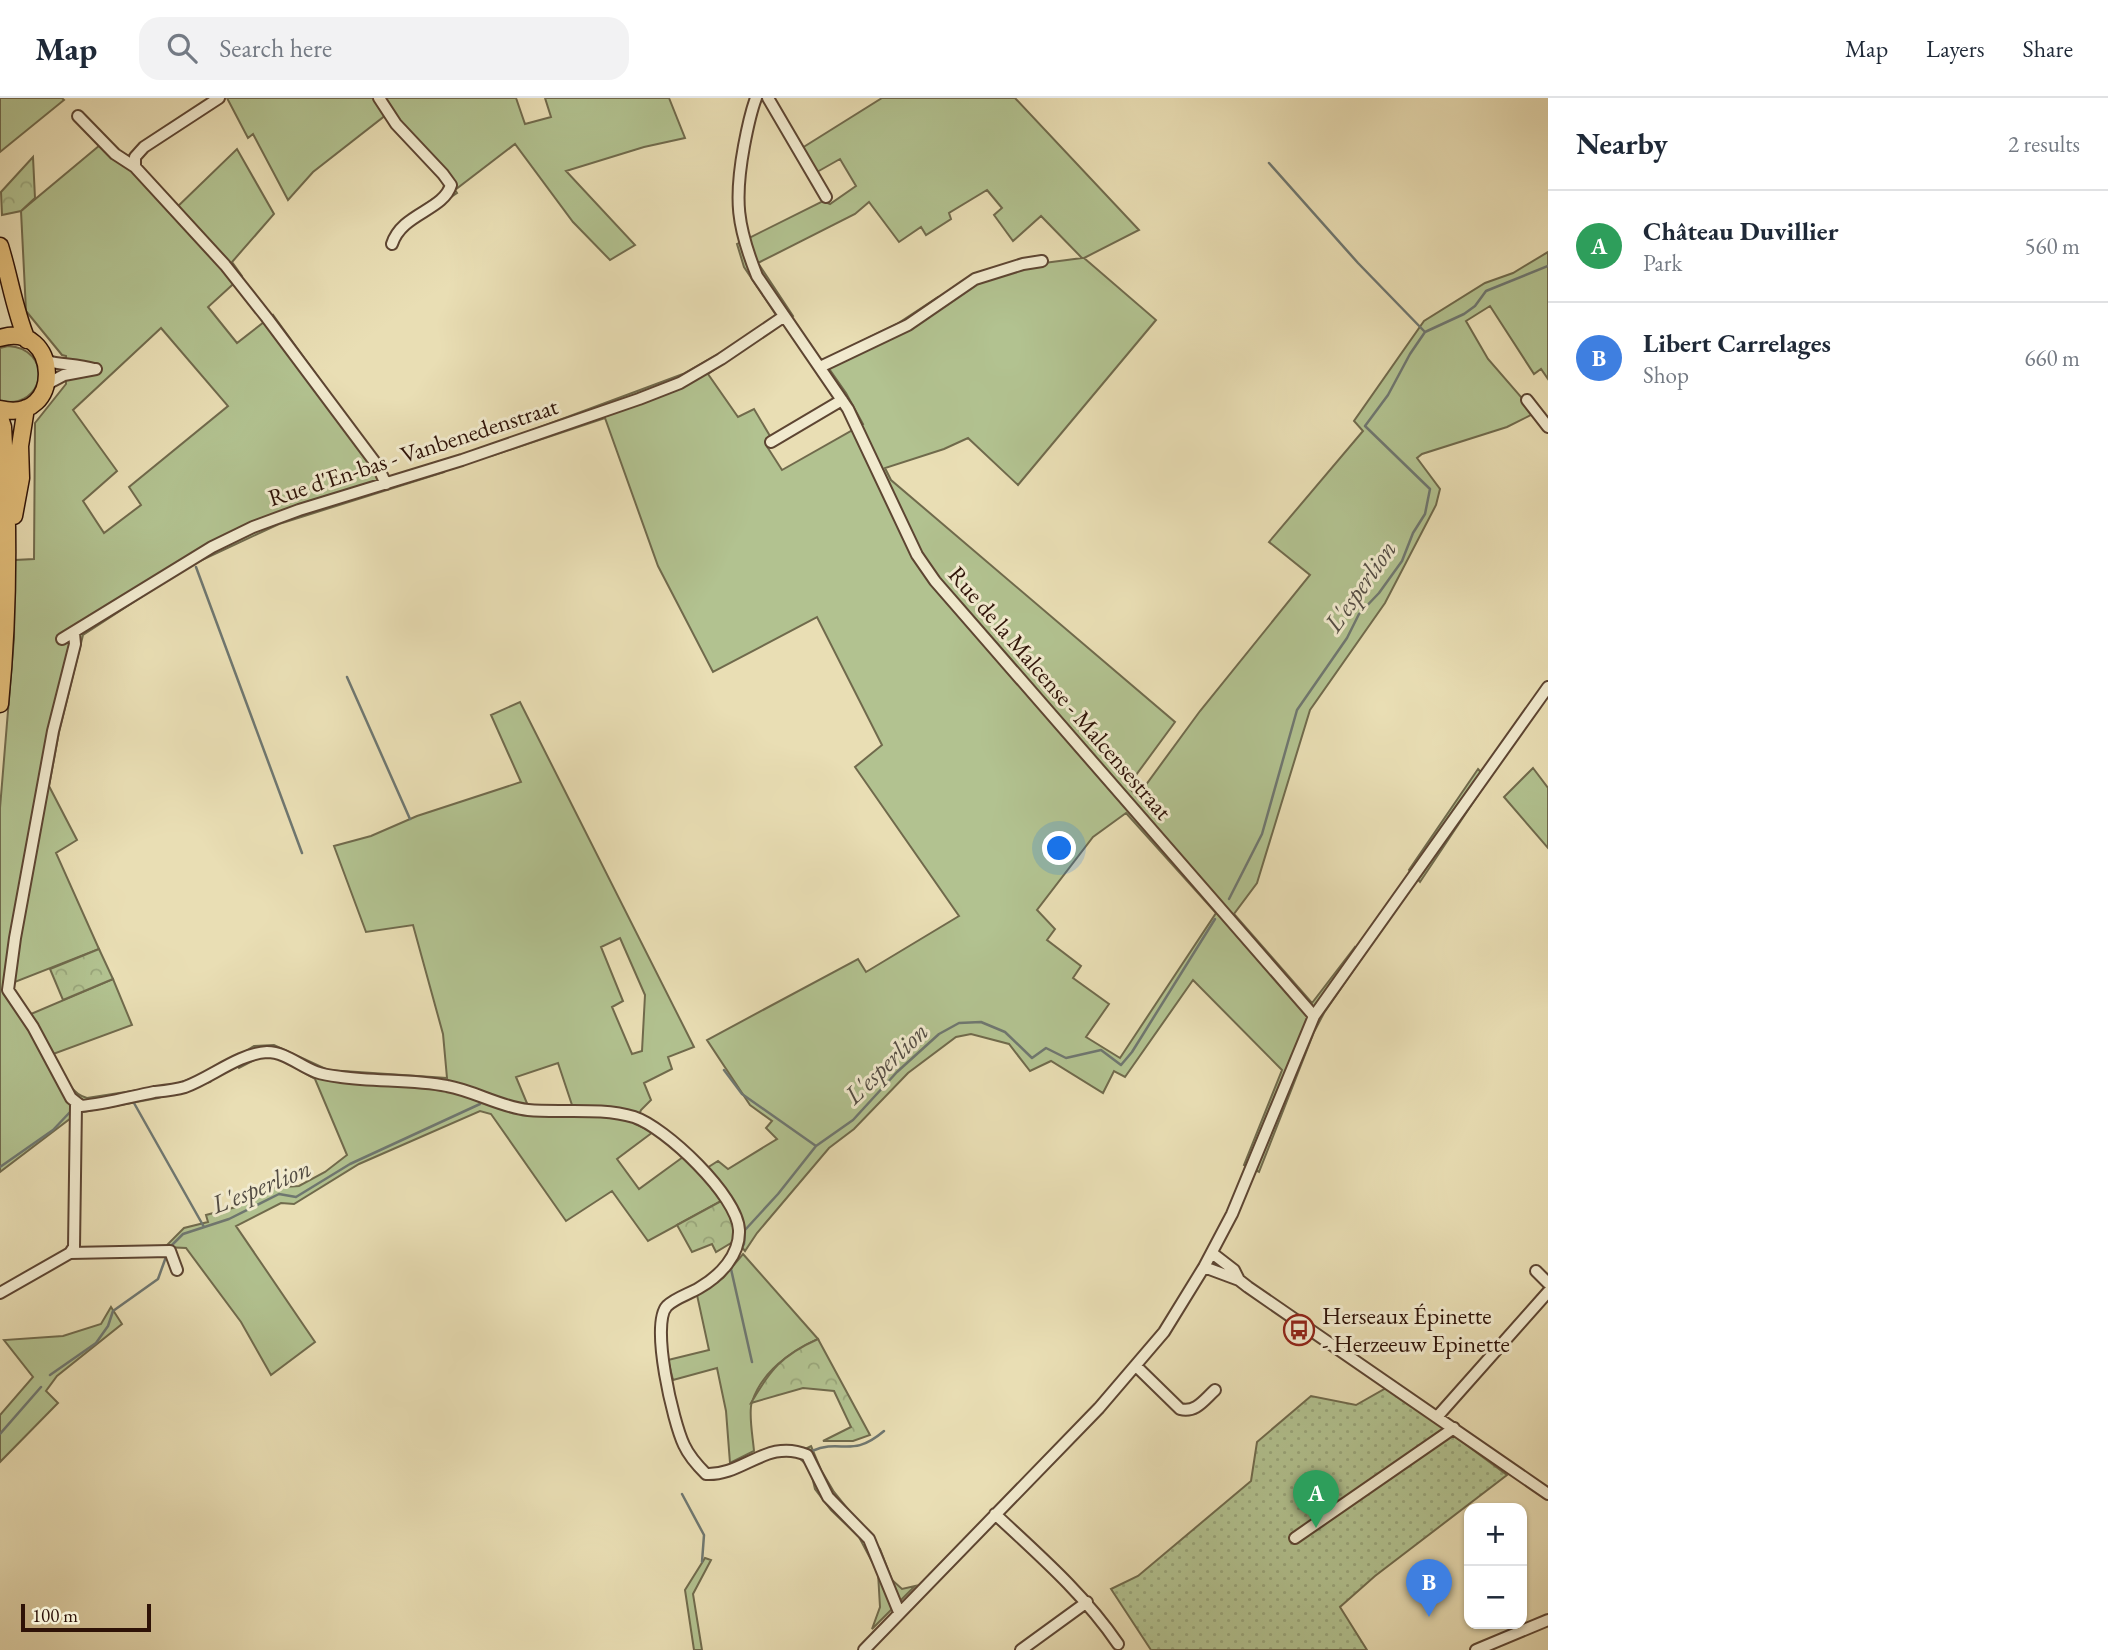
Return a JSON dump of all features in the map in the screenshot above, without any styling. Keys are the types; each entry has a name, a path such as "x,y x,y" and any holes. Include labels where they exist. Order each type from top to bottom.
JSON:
{"highway":[{"path":"0,246 10,278 17,317 27,340"},
{"path":"0,338 17,337 35,345 46,361 47,384 39,398 26,408 15,411 0,409"},
{"path":"7,553 21,478 20,446 26,408"},
{"path":"0,418 7,486 7,553 0,704"}],"street":[{"path":"135,167 135,157 144,147 219,98"},
{"path":"379,98 396,124 450,185 444,197 395,233 392,244"},
{"name":"Rue de la Malcense - Malcensestraat","path":"756,98 750,114 738,184 737,209 741,232 757,276 842,400 917,555 935,581 1314,1016"},
{"path":"768,98 826,197"},
{"path":"78,116 115,154 135,167 205,242 267,318 377,465 387,484"},
{"path":"820,367 908,325 975,279 1042,261"},
{"name":"Rue d'En-bas - Vanbenedenstraat","path":"62,639 179,567 243,532 299,510 387,484 680,383 783,317"},
{"path":"46,361 96,369 64,375 47,384"},
{"path":"771,442 842,400"},
{"path":"1527,400 1548,427"},
{"path":"70,1254 74,1247 76,1105 55,1072 33,1027 8,990 53,731 75,644 74,633"},
{"path":"864,1650 1136,1366 1164,1332 1212,1253 1252,1168 1314,1016 1548,687"},
{"path":"76,1105 91,1105 183,1088 242,1058 272,1052 318,1074 359,1080 448,1086 527,1110 604,1112 637,1118 670,1140 706,1175 726,1198 739,1227 735,1251 727,1264 702,1286 667,1306 660,1317 663,1359 676,1423 684,1445 696,1465 706,1474 721,1474 774,1451 798,1451 807,1455 828,1496 869,1539 900,1612"},
{"path":"0,1293 70,1254 170,1251 177,1270"},
{"path":"1212,1253 1234,1270 1239,1280"},
{"path":"1204,1267 1239,1280 1548,1494"},
{"path":"1536,1271 1548,1283"},
{"path":"1437,1417 1548,1292"},
{"path":"1136,1366 1181,1409 1195,1408 1216,1391"},
{"path":"1295,1538 1454,1429"},
{"path":"995,1514 1087,1602 1118,1644"},
{"path":"1021,1650 1087,1602"},
{"path":"1476,1650 1548,1620"}],"green space":[{"path":"0,98 62,98 64,100 0,152"},
{"path":"227,98 516,98 525,124 551,117 545,98 669,98 685,138 644,147 566,171 635,245 610,260 573,222 515,144 455,190 457,193 416,221 411,214 443,192 444,184 386,115 313,172 288,200 253,134 248,138"},
{"path":"882,98 1015,98 1139,230 1084,258 1156,320 1018,485 968,438 944,449 885,468 891,480 1175,722 1128,786 1137,797 1200,711 1310,575 1269,542 1363,431 1354,421 1424,321 1485,283 1513,273 1548,252 1548,379 1541,369 1534,374 1490,306 1466,321 1488,359 1535,413 1507,427 1422,454 1417,458 1440,489 1436,505 1385,603 1310,710 1257,883 1234,914 1312,1003 1355,947 1364,955 1314,1032 1259,1172 1244,1165 1282,1070 1193,980 1125,1077 1114,1071 1103,1093 1051,1061 1030,1071 1009,1044 971,1034 956,1037 908,1073 854,1129 829,1148 745,1251 736,1240 723,1200 648,1241 612,1191 566,1221 491,1114 480,1111 359,1164 294,1204 281,1203 236,1226 315,1342 271,1375 241,1322 186,1248 165,1247 184,1228 208,1222 206,1215 236,1207 268,1188 299,1186 325,1172 347,1155 315,1079 278,1058 260,1057 239,1068 233,1059 254,1046 274,1045 328,1070 447,1078 443,1034 413,925 366,932 334,846 371,836 417,816 521,782 491,715 520,702 694,1047 668,1057 672,1069 644,1083 651,1100 641,1110 635,1124 653,1132 617,1159 639,1189 683,1157 699,1173 718,1161 728,1169 777,1139 766,1128 772,1121 750,1105 707,1040 858,959 866,972 959,916 855,767 882,745 817,617 713,672 658,566 605,418 491,456 487,447 683,374 734,345 776,315 744,267 737,244 823,201 830,204 856,186 840,159 817,172 802,148","holes":["987,190 1002,208 994,215 1013,241 1041,216 1082,258 1029,265 978,280 943,303 938,297 897,324 823,360 863,424 782,470 766,445 766,439 770,436 754,409 738,417 708,374 793,316 758,263 855,214 869,202 899,242 921,227 926,235 951,219 949,213","1126,813 1216,913 1120,1058 1086,1037 1109,1004 1073,978 1081,966 1047,940 1055,929 1037,910 1093,837","620,938 645,995 642,1051 632,1054 612,1007 623,1001 601,947","558,1063 575,1114 531,1113 516,1077"]},
{"path":"106,140 124,154 173,211 237,149 274,214 232,262 242,276 208,307 237,343 273,315 384,468 389,479 440,461 444,472 279,524 189,566 83,635 59,732 49,786 77,840 56,853 99,949 12,983 4,994 24,1017 113,979 132,1025 53,1054 66,1080 75,1091 87,1098 177,1084 205,1073 210,1082 158,1098 83,1112 71,1108 71,1118 0,1172 0,808 14,638 15,560 34,559 35,423 66,384 66,356 62,355 26,311 21,211","holes":["161,328 228,406 129,487 141,505 104,533 83,501 117,471 73,410"]},
{"path":"33,157 35,198 21,211 2,215 1,192"},
{"path":"8,346 23,349 32,357 38,367 38,378 35,388 27,396 16,401 0,401 0,348"},
{"path":"1533,768 1548,788 1548,848 1504,797"},
{"path":"1478,769 1488,780 1420,882 1409,870"},
{"path":"99,949 113,979 63,1000 50,969"},
{"path":"723,1200 734,1226 736,1240 716,1252 712,1244 692,1252 677,1225"},
{"path":"743,1254 818,1339 787,1356 763,1381 751,1406 754,1451 730,1463 726,1411 717,1368 673,1380 668,1360 709,1350 697,1295 723,1278"},
{"path":"111,1307 122,1324 57,1376 46,1391 58,1403 0,1462 0,1415 33,1377 4,1340 63,1336 101,1324"},
{"path":"818,1339 870,1435 853,1441 823,1441 851,1427 834,1391 803,1388 751,1403 764,1381 778,1365 795,1351"},
{"path":"1388,1387 1507,1475 1470,1503 1464,1503 1464,1508 1375,1576 1340,1607 1367,1650 1151,1650 1111,1589 1138,1576 1251,1481 1257,1442 1311,1396 1356,1405"},
{"path":"811,1446 834,1492 880,1549 892,1580 902,1589 915,1586 872,1629 880,1607 878,1573 859,1537 831,1510 815,1489 810,1468 795,1454"},
{"path":"705,1558 711,1560 693,1594 702,1650 694,1650 685,1590"}],"waterway":[{"path":"1269,163 1358,263 1425,332"},
{"name":"L'esperlion","path":"1229,899 1262,834 1297,710 1347,638 1359,614 1379,593 1402,561 1413,533 1425,514 1430,489 1365,426 1388,395 1425,332 1464,314 1475,306 1486,291 1548,266"},
{"path":"196,567 302,853"},
{"path":"347,677 410,819"},
{"name":"L'esperlion","path":"724,1070 742,1094 816,1146 853,1120 897,1072 939,1034 959,1023 981,1022 1005,1032 1032,1058 1046,1048 1066,1058 1101,1050 1121,1065 1132,1052 1215,919"},
{"path":"134,1103 204,1227"},
{"name":"L'esperlion","path":"170,1247 183,1234 229,1219 279,1194 296,1197 350,1164 480,1104"},
{"path":"0,1167 53,1130 71,1111"},
{"path":"752,1362 731,1269 744,1244 745,1230 816,1146"},
{"name":"L'esperlion","path":"50,1375 96,1343 108,1326 113,1311 158,1279 167,1254"},
{"name":"L'esperlion","path":"0,1434 41,1387"},
{"path":"812,1451 831,1446 863,1444 884,1431"},
{"path":"682,1494 704,1535 702,1562"}],"place":[{"name":"Herseaux Épinette - Herzeeuw Epinette","path":"1299,1330"},
{"name":"Château Duvillier","path":"1316,1528"},
{"name":"Libert Carrelages","path":"1429,1617"}]}
